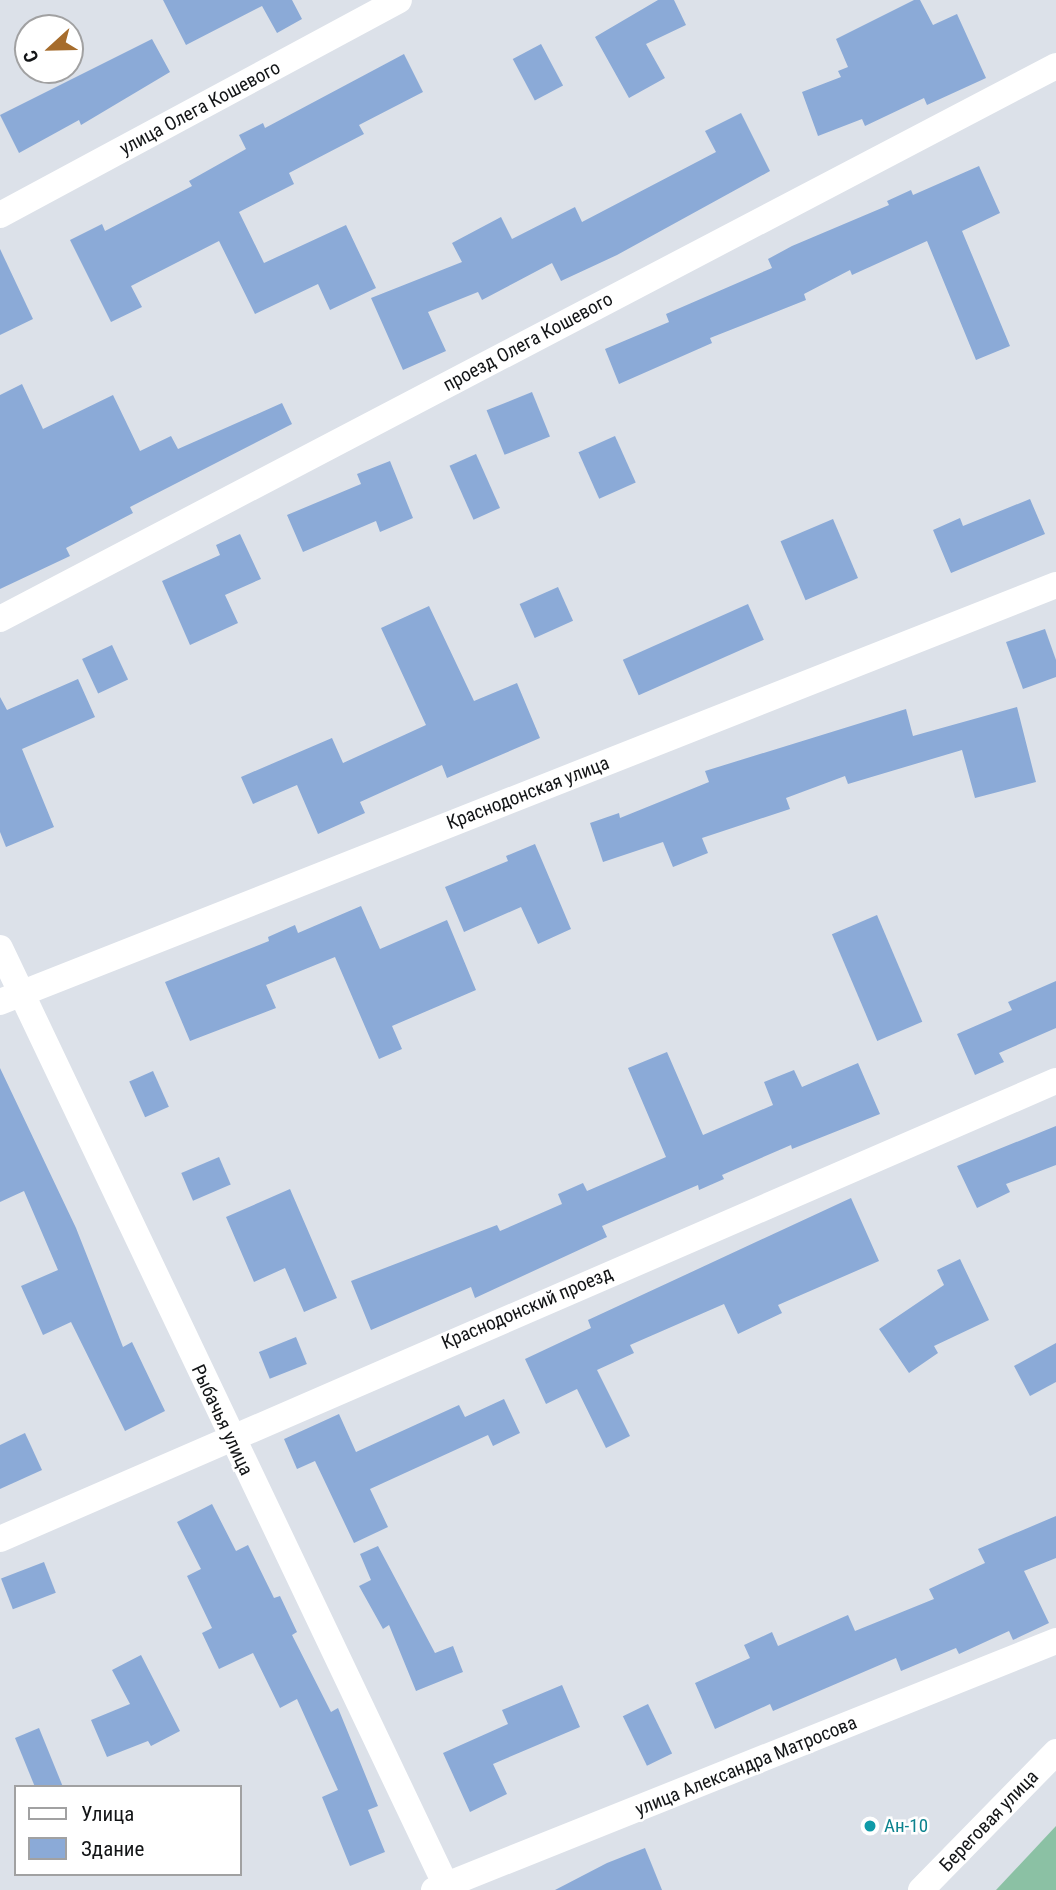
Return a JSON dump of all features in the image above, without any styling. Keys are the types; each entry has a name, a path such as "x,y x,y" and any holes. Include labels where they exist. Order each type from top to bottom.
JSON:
{"street":[{"name":"улица Олега Кошевого","path":"0,215 399,0"},
{"name":"проезд Олега Кошевого","path":"0,619 1056,65"},
{"name":"Краснодонская улица","path":"10,997 1056,585"},
{"name":"Рыбачья улица","path":"0,948 10,997 229,1437 443,1889"},
{"name":"Краснодонский проезд","path":"0,1539 229,1437 1056,1081"},
{"name":"улица Александра Матросова","path":"443,1889 1056,1641"},
{"name":"Береговая улица","path":"921,1890 1056,1752"}],"green space":[{"path":"1056,1826 1056,1890 996,1890"}],"building":[{"path":"163,0 292,0 302,19 277,33 262,6 186,45"},
{"path":"658,0 674,0 686,25 646,44 665,78 629,98 595,37"},
{"path":"914,0 920,0 933,25 957,14 986,78 927,105 924,98 865,126 862,119 818,136 802,92 841,77 838,71 848,67 836,39"},
{"path":"152,39 170,72 81,125 79,120 19,153 0,115 62,84 84,84 84,73"},
{"path":"541,44 563,85 535,101 513,59"},
{"path":"404,54 423,92 359,125 364,134 289,173 294,184 239,212 264,263 346,225 376,288 330,310 318,284 255,314 219,241 131,286 142,307 111,322 70,240 102,224 105,231 192,186 189,181 246,149 239,135 263,123 265,128"},
{"path":"741,113 770,171 617,255 561,281 552,263 482,300 478,292 428,312 446,351 403,370 371,298 462,262 452,243 501,217 512,239 575,207 582,222 716,152 705,131"},
{"path":"979,166 1000,213 962,231 1010,346 976,360 927,241 852,275 850,270 804,294 806,300 710,338 712,343 619,384 605,349 669,322 666,314 772,268 768,259 792,246 889,205 887,201 911,190 913,195"},
{"path":"0,249 33,319 0,335"},
{"path":"22,384 43,429 113,395 140,451 171,436 178,449 282,403 292,424 130,507 133,513 66,548 70,556 0,589 0,395"},
{"path":"532,392 550,437 505,455 487,410"},
{"path":"615,436 636,483 599,499 578,452"},
{"path":"476,454 500,508 474,520 450,466"},
{"path":"390,461 413,518 380,532 376,521 303,552 287,515 361,484 357,474"},
{"path":"1030,499 1045,534 951,573 933,530 960,518 963,526"},
{"path":"833,519 858,578 806,600 781,541"},
{"path":"240,534 261,579 225,595 238,623 190,645 162,581 220,555 216,545"},
{"path":"558,587 573,621 535,638 520,604"},
{"path":"748,604 764,640 639,695 623,660"},
{"path":"429,606 474,701 517,683 540,738 447,778 442,765 360,802 365,813 318,834 297,785 253,804 241,777 332,738 343,763 426,725 381,628"},
{"path":"1045,629 1056,660 1056,677 1023,689 1006,642"},
{"path":"112,645 128,679 98,693 82,659"},
{"path":"78,679 95,717 22,749 54,827 6,847 0,832 0,697 7,710"},
{"path":"1017,707 1036,782 975,798 962,750 848,784 845,776 786,798 790,809 702,838 708,853 673,867 663,842 603,862 590,823 619,813 620,818 709,782 705,771 906,709 913,736"},
{"path":"535,844 571,929 538,944 521,907 464,932 445,887 508,861 506,856"},
{"path":"361,906 380,949 447,920 476,990 392,1026 402,1049 379,1059 335,957 266,985 276,1008 190,1041 165,982 269,941 268,937 295,925 298,933"},
{"path":"877,915 922,1022 877,1041 832,934"},
{"path":"1056,981 1056,1028 999,1053 1004,1062 975,1075 957,1034 1012,1010 1008,1002"},
{"path":"667,1052 703,1135 773,1105 764,1082 794,1070 802,1087 858,1063 880,1114 792,1149 791,1145 722,1175 724,1179 699,1190 698,1185 602,1226 607,1237 475,1298 471,1287 371,1330 351,1281 497,1225 500,1231 562,1204 558,1194 583,1183 587,1191 666,1157 628,1068"},
{"path":"0,1068 76,1228 123,1347 132,1342 165,1411 125,1431 71,1322 43,1335 21,1286 58,1270 24,1191 0,1202"},
{"path":"153,1071 169,1107 145,1117 129,1082"},
{"path":"1056,1126 1056,1165 1006,1184 1010,1192 977,1208 957,1166"},
{"path":"219,1157 231,1185 193,1201 181,1173"},
{"path":"290,1189 337,1298 304,1312 285,1268 254,1282 226,1217"},
{"path":"851,1198 879,1261 778,1305 782,1313 738,1334 724,1304 630,1345 634,1353 597,1370 630,1436 606,1448 577,1389 546,1404 525,1359 591,1328 588,1320"},
{"path":"960,1259 989,1320 934,1346 938,1353 909,1373 879,1329 944,1285 937,1270"},
{"path":"296,1337 307,1364 270,1379 259,1352"},
{"path":"1056,1343 1056,1382 1030,1396 1014,1366"},
{"path":"504,1399 520,1433 493,1446 488,1435 370,1489 388,1527 354,1543 315,1461 297,1469 284,1439 339,1414 356,1452 459,1405 465,1417"},
{"path":"25,1433 42,1470 0,1489 0,1445"},
{"path":"212,1504 236,1551 248,1545 274,1598 280,1596 297,1632 292,1635 331,1712 338,1708 378,1806 368,1810 385,1852 350,1866 322,1797 338,1790 297,1699 280,1708 253,1653 219,1669 202,1633 212,1628 187,1576 201,1569 177,1522"},
{"path":"1056,1516 1056,1558 1024,1571 1049,1623 1013,1640 1009,1631 959,1654 956,1648 901,1671 896,1658 773,1711 770,1704 715,1729 695,1683 750,1658 744,1645 772,1632 778,1646 848,1615 855,1631 934,1599 929,1589 985,1563 978,1549"},
{"path":"378,1546 435,1653 453,1646 463,1672 416,1691 389,1625 383,1629 359,1586 371,1580 360,1554"},
{"path":"44,1562 56,1593 13,1609 1,1578"},
{"path":"141,1655 180,1731 151,1746 148,1741 107,1757 91,1720 130,1704 112,1670"},
{"path":"562,1685 580,1727 493,1764 507,1794 470,1812 443,1753 508,1724 502,1710"},
{"path":"648,1704 672,1753 647,1766 623,1716"},
{"path":"39,1728 62,1785 34,1785 15,1738"},
{"path":"645,1848 662,1890 555,1890 607,1863"}],"place":[{"name":"Ан-10","path":"870,1826"}]}
